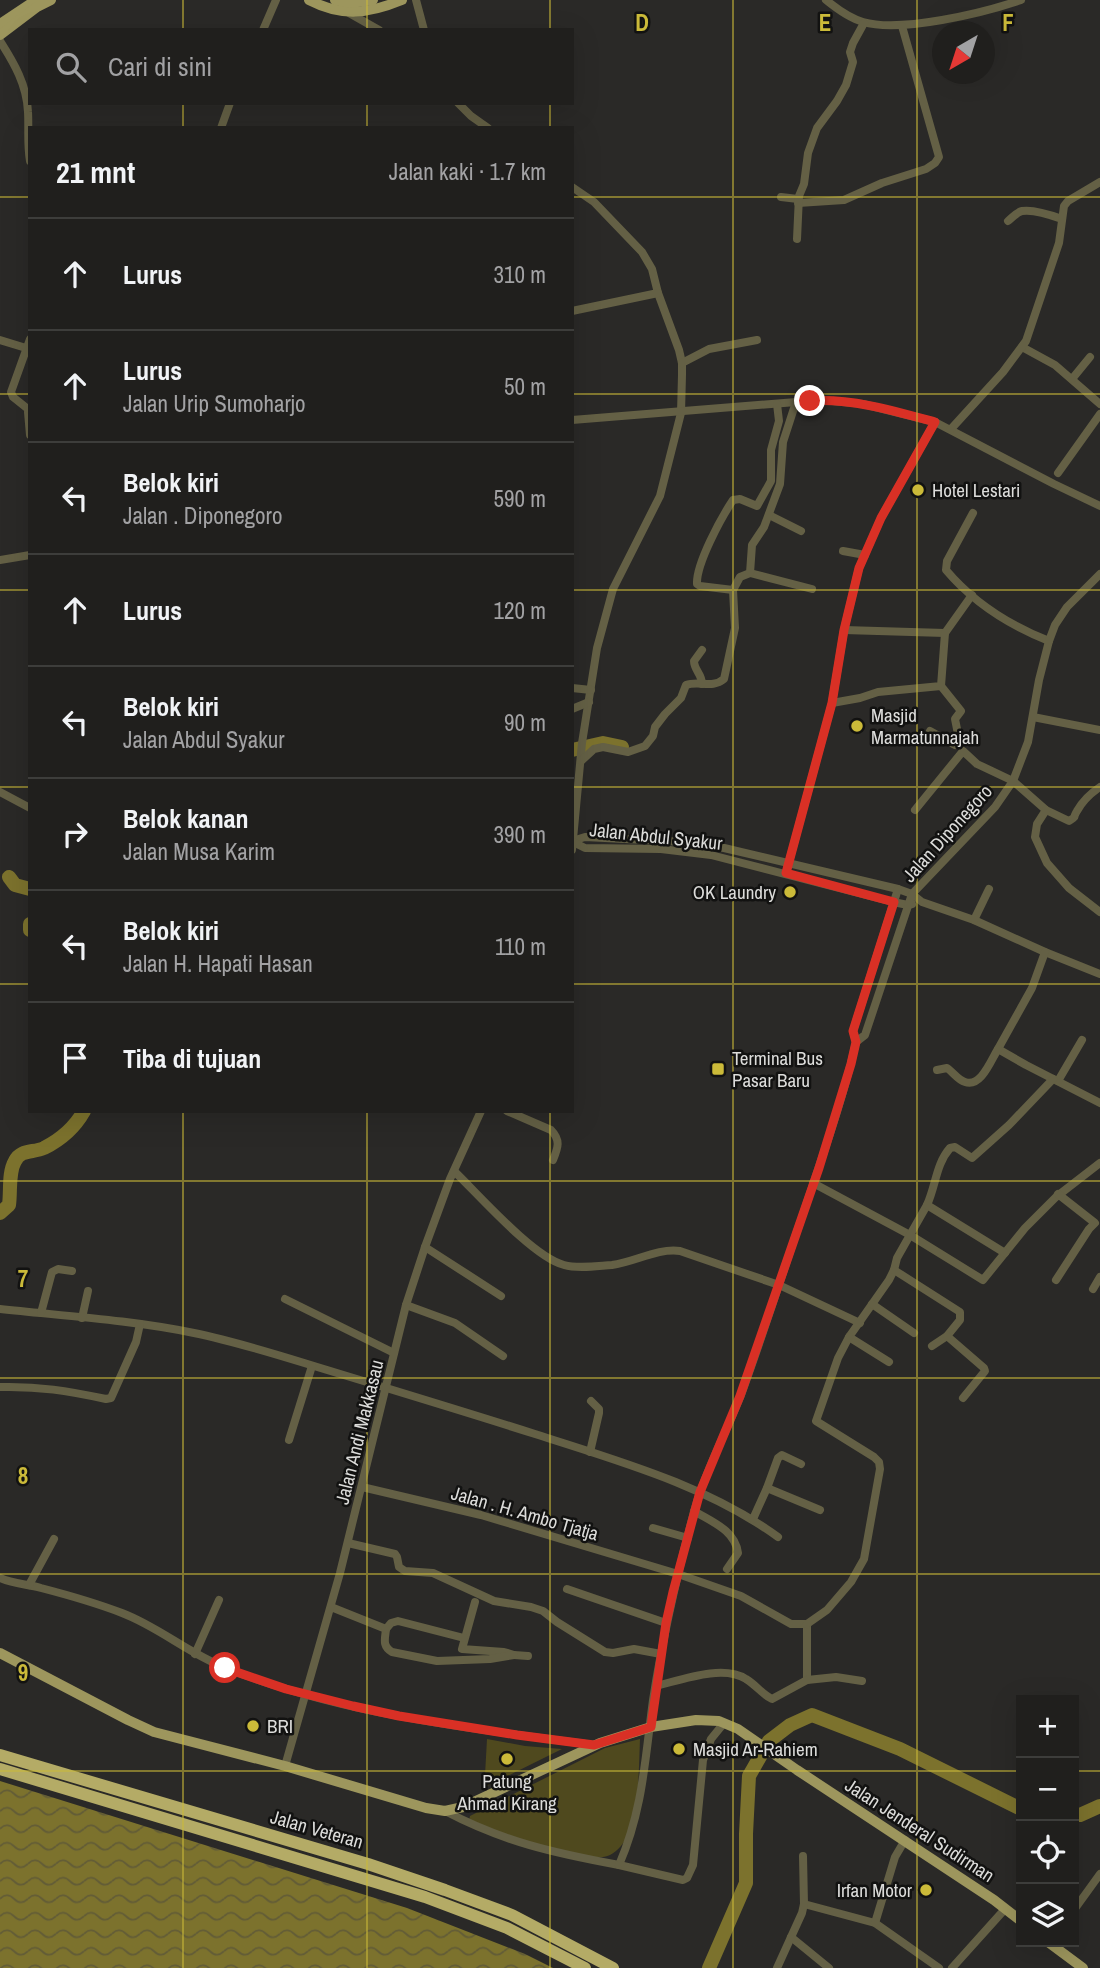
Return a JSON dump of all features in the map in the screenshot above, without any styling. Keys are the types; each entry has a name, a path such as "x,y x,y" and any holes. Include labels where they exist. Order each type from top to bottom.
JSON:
{"highway":[{"name":"Jalan Veteran","path":"0,1755 368,1864 445,1890 512,1915 613,1968"},
{"name":"Jalan Veteran","path":"0,1769 425,1897 507,1928 585,1968"}],"main road":[{"path":"0,24 34,2 51,0"},
{"path":"309,0 349,13 402,0"},
{"path":"335,0 350,3 373,0"},
{"path":"0,35 34,2"},
{"path":"0,1653 154,1732 445,1811"},
{"name":"Jalan Jenderal Sudirman","path":"445,1811 463,1807 594,1745 651,1727 696,1720 724,1723 738,1729 905,1840 1016,1917"},
{"path":"1055,1947 1083,1968"}],"street":[{"path":"264,28 276,0"},
{"path":"416,0 424,28"},
{"path":"826,0 849,17 864,23 902,26 1021,0"},
{"path":"349,13 375,28"},
{"path":"797,239 798,201 804,184 808,153 817,128 838,102 846,85 853,62 850,52 864,23"},
{"path":"781,197 798,201 844,200 883,183 926,169 935,163 939,157 902,26"},
{"path":"0,41 25,88 28,148"},
{"path":"222,126 229,105"},
{"path":"460,105 485,126"},
{"path":"951,429 1003,372 1026,341 1059,243 1064,206 1100,182"},
{"path":"574,188 594,202 642,252 652,269 682,363 681,413 660,496 613,589 597,648 583,740 574,830"},
{"path":"1009,221 1017,213 1025,211 1062,219"},
{"path":"574,311 658,293"},
{"path":"0,340 26,348"},
{"path":"682,363 709,349 757,340"},
{"path":"28,344 12,393 28,408"},
{"path":"1022,347 1055,365 1100,404"},
{"path":"1072,379 1090,357"},
{"path":"574,420 821,401 863,404 935,422 1100,506"},
{"path":"750,573 752,545 764,527 771,481 771,450 787,403"},
{"path":"765,509 780,484 787,403"},
{"path":"1058,473 1100,414"},
{"path":"786,873 832,703 844,630 859,568 881,518 935,422"},
{"path":"733,590 700,586 696,580 705,551 733,500 740,499 765,509 801,531"},
{"path":"973,513 945,564 949,573 993,612 1025,631 1049,641"},
{"path":"843,551 865,555"},
{"path":"0,560 27,556"},
{"path":"581,757 603,747 628,752 645,746 665,714 681,698 683,688 702,680 717,684 724,679 735,628 733,590 740,577 750,573 812,589"},
{"name":"Jalan Diponegoro","path":"856,1042 865,1035 912,894 995,807 1013,781 1028,742 1039,680 1055,625 1067,607 1100,574"},
{"path":"1092,581 1100,588"},
{"path":"954,744 958,734 955,719 961,711 941,686 945,633 972,595"},
{"path":"844,630 945,633"},
{"path":"702,650 694,661 694,667 702,680"},
{"path":"832,703 878,692 941,686"},
{"path":"574,688 591,690"},
{"path":"574,708 589,702"},
{"path":"1033,717 1100,730"},
{"path":"930,731 954,744 984,768 1013,781 1046,810 1069,821 1100,788"},
{"path":"574,744 583,740"},
{"path":"915,810 963,751"},
{"path":"0,792 28,807"},
{"path":"1046,810 1037,824 1035,837 1047,863 1069,888 1100,912"},
{"name":"Jalan Abdul Syakur","path":"574,841 585,836 685,842 790,863 898,889 912,894 922,902 974,920 1045,953 1100,974"},
{"name":"Jalan Abdul Syakur","path":"574,842 585,848 662,849 710,855 894,902 908,905 922,902"},
{"path":"619,1865 636,1819 666,1623 694,1511 740,1396 813,1183 851,1064 856,1042 853,1031 898,889"},
{"path":"974,920 989,889"},
{"path":"936,1070 947,1068 965,1082 972,1083 980,1078 1032,988 1045,953"},
{"path":"807,1680 807,1624 827,1610 851,1582 864,1559 880,1469 880,1462 874,1457 816,1421 838,1358 857,1321 872,1304 894,1270 897,1258 927,1205 936,1182 939,1164 950,1148 955,1147 972,1158 1055,1080 1082,1040"},
{"path":"998,1049 1100,1103"},
{"name":"Jalan Andi Makkasau","path":"285,1766 348,1543 406,1305 454,1171 480,1113"},
{"path":"512,1113 551,1130 558,1140 553,1160"},
{"path":"813,1183 910,1235 981,1280 1058,1194 1100,1163"},
{"path":"454,1171 527,1241 554,1262 579,1267 614,1265 671,1250 680,1251 779,1285 857,1321"},
{"path":"1058,1194 1097,1226"},
{"path":"927,1205 1005,1253"},
{"path":"1056,1280 1089,1229 1097,1226"},
{"path":"425,1247 501,1296"},
{"path":"41,1313 52,1272 58,1269 72,1271"},
{"path":"894,1270 959,1311 960,1320 947,1336 932,1346"},
{"path":"1093,1289 1100,1277"},
{"path":"82,1318 88,1291"},
{"path":"285,1299 394,1353"},
{"path":"872,1304 914,1333"},
{"path":"406,1305 455,1323 503,1356"},
{"path":"0,1309 140,1324 225,1340 590,1452 700,1492 753,1519 778,1536"},
{"path":"0,1387 29,1386 111,1398 136,1342 140,1324"},
{"path":"947,1336 985,1368 963,1398"},
{"path":"849,1337 889,1362"},
{"path":"289,1440 312,1366"},
{"path":"590,1452 599,1413 599,1409 591,1401"},
{"path":"753,1519 780,1456 801,1464"},
{"name":"Jalan . H. Ambo Tjatja","path":"362,1487 481,1515 678,1574 741,1596 784,1621 807,1624"},
{"path":"767,1488 820,1510"},
{"path":"694,1511 719,1525 734,1539 738,1553 727,1570"},
{"path":"653,1528 688,1538"},
{"path":"29,1585 54,1539"},
{"path":"348,1543 395,1554 399,1567 405,1570 433,1573 494,1601 543,1611 605,1652 634,1649 661,1654"},
{"path":"0,1578 128,1615 225,1668 306,1694 399,1716 594,1745"},
{"path":"567,1589 666,1623"},
{"path":"195,1654 219,1600"},
{"path":"462,1660 461,1650 475,1602"},
{"path":"331,1607 386,1629"},
{"path":"464,1638 398,1621 391,1623 386,1629 384,1643 392,1652 437,1661 528,1657"},
{"path":"461,1650 503,1651 514,1656"},
{"path":"656,1686 726,1672 746,1678 772,1699 807,1680 836,1677 862,1681"},
{"path":"445,1811 473,1826 535,1848 683,1880 687,1878 693,1865 703,1759 711,1739 724,1723"},
{"path":"876,1923 895,1857 905,1840"},
{"path":"776,1968 799,1921 804,1904 803,1856"},
{"path":"1079,1903 1100,1874"},
{"path":"804,1904 876,1923 939,1968"},
{"path":"952,1968 1005,1909"},
{"path":"791,1937 829,1968"}],"shaded area":[{"path":"487,1739 525,1746 562,1749 487,1786"},
{"path":"640,1739 638,1789 632,1826 623,1844 610,1855 582,1856 563,1852 469,1821 470,1816 605,1748"}],"water":[{"path":"0,1781 407,1908 525,1954 553,1968 0,1968"}],"waterway":[{"path":"574,750 603,743 622,747"},
{"path":"9,877 15,885 28,888"},
{"path":"0,1213 9,1205 11,1171 18,1157 56,1141 72,1128 83,1113"},
{"path":"709,1968 746,1883 749,1776 769,1741 790,1725 812,1715 900,1749 1016,1807"},
{"path":"1079,1815 1100,1806"}],"place":[{"name":"Hotel Lestari","path":"918,490"},
{"name":"Masjid Marmatunnajah","path":"857,726"},
{"name":"OK Laundry","path":"790,892"},
{"name":"Terminal Bus Pasar Baru","path":"718,1069"},
{"name":"BRI","path":"253,1726"},
{"name":"Masjid Ar-Rahiem","path":"679,1749"},
{"name":"Patung Ahmad Kirang","path":"507,1759"},
{"name":"Irfan Motor","path":"926,1890"}],"route":[{"path":"225,1668 286,1689 353,1706 517,1735 594,1745 651,1727 666,1623 694,1511 755,1356 819,1168 851,1064 856,1042 853,1031 894,902 786,873 832,703 844,630 859,568 881,518 935,422 863,404 810,401"}]}
